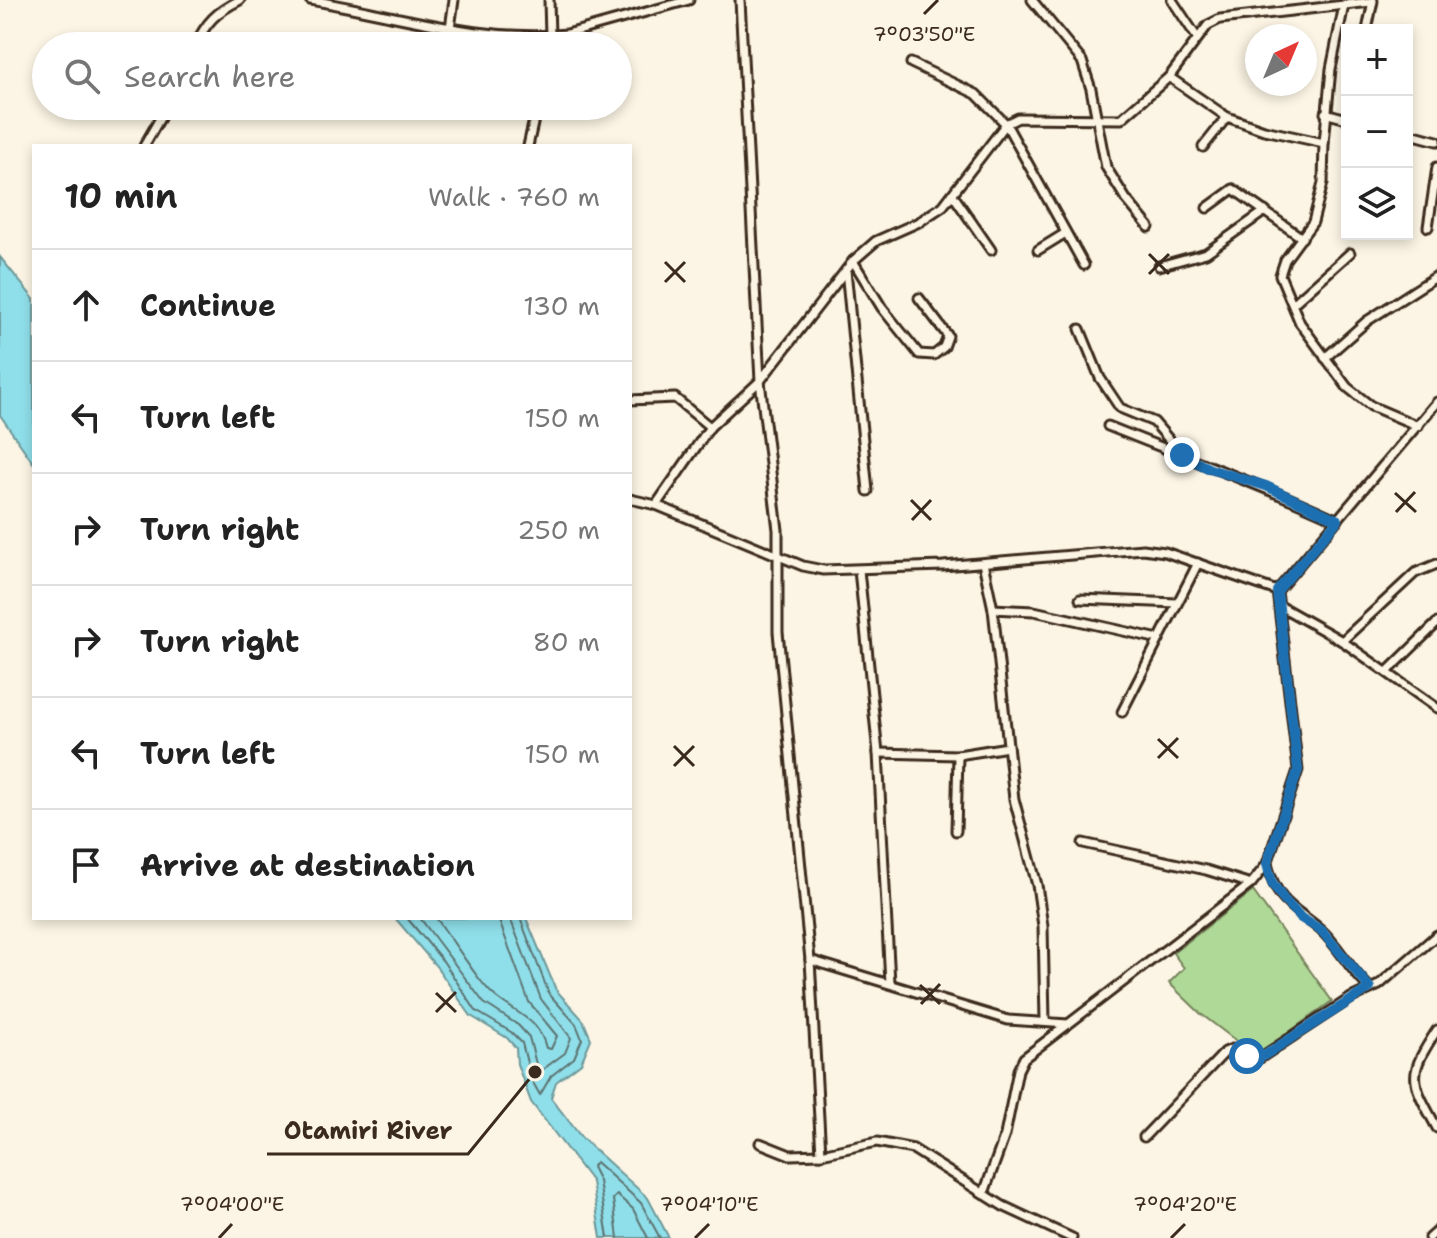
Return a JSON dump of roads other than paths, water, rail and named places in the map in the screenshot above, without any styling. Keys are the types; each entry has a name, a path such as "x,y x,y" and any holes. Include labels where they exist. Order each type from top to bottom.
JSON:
{"street":[{"path":"201,32 216,13 240,0"},
{"path":"310,0 450,28 499,32"},
{"path":"450,28 454,0"},
{"path":"548,32 549,0"},
{"path":"564,32 689,0"},
{"path":"740,0 760,381 778,530 778,632 810,960 821,1154"},
{"path":"1032,0 1082,61 1091,89 1106,167 1149,227"},
{"path":"1172,0 1196,36"},
{"path":"656,505 710,427 760,381 853,261 876,241 919,222 953,195 1006,124 1018,118 1121,119 1169,77 1196,36 1220,19 1373,1 1368,24"},
{"path":"1348,3 1325,113 1321,197 1313,222 1281,268 1280,275 1300,323 1359,399 1418,426"},
{"path":"911,63 976,94 1006,124 1064,234 1084,265"},
{"path":"1169,77 1227,117 1264,130 1324,143"},
{"path":"1325,113 1341,117"},
{"path":"1203,147 1227,117"},
{"path":"145,144 159,120"},
{"path":"528,144 534,120"},
{"path":"1413,135 1437,141"},
{"path":"1428,227 1437,167"},
{"path":"1207,208 1233,189 1302,238"},
{"path":"953,195 991,250"},
{"path":"1159,266 1206,253 1265,211"},
{"path":"1038,250 1064,234"},
{"path":"1294,303 1350,253"},
{"path":"853,261 882,308 919,354 934,355 944,347 948,336 919,298"},
{"path":"846,270 868,491"},
{"path":"1325,358 1367,321 1437,276"},
{"path":"1080,329 1100,378 1120,408 1154,422 1182,455"},
{"path":"632,400 675,398 710,427"},
{"path":"1277,591 1437,402"},
{"path":"1108,426 1210,469 1266,486 1338,520"},
{"path":"632,499 656,505 813,568 859,570 983,563 1143,549 1198,563 1277,591"},
{"path":"983,563 993,609 1014,799 1041,913 1045,1021"},
{"path":"1122,712 1198,563"},
{"path":"1342,641 1415,573 1437,564"},
{"path":"859,570 878,753 890,983"},
{"path":"984,1193 1005,1135 1020,1064 1251,884 1267,864 1298,770 1277,591"},
{"path":"1080,599 1177,603"},
{"path":"1280,606 1342,641 1437,708"},
{"path":"993,609 1034,611 1159,639"},
{"path":"1387,672 1437,623"},
{"path":"878,753 958,755 1008,747"},
{"path":"956,831 958,755"},
{"path":"1083,843 1176,862 1251,884"},
{"path":"1267,864 1272,883 1284,900 1301,918 1321,930 1370,988"},
{"path":"1144,1137 1225,1052 1232,1049 1260,1058 1379,985 1437,935"},
{"path":"810,960 1008,1020 1068,1024"},
{"path":"1437,1030 1414,1067 1414,1078 1437,1128"},
{"path":"760,1143 790,1155 821,1154 877,1142 913,1149 1040,1226 1072,1238"},
{"path":"1429,1238 1437,1231"}],"water":[{"path":"0,257 32,297 32,461 0,415"},
{"path":"397,920 527,920 556,990 583,1020 591,1039 581,1063 556,1082 551,1098 582,1138 648,1198 669,1238 601,1238 592,1182 531,1102 517,1064 516,1048 507,1038 471,1016 436,966"}],"place":[{"name":"Otamiri River","path":"535,1072"}]}
